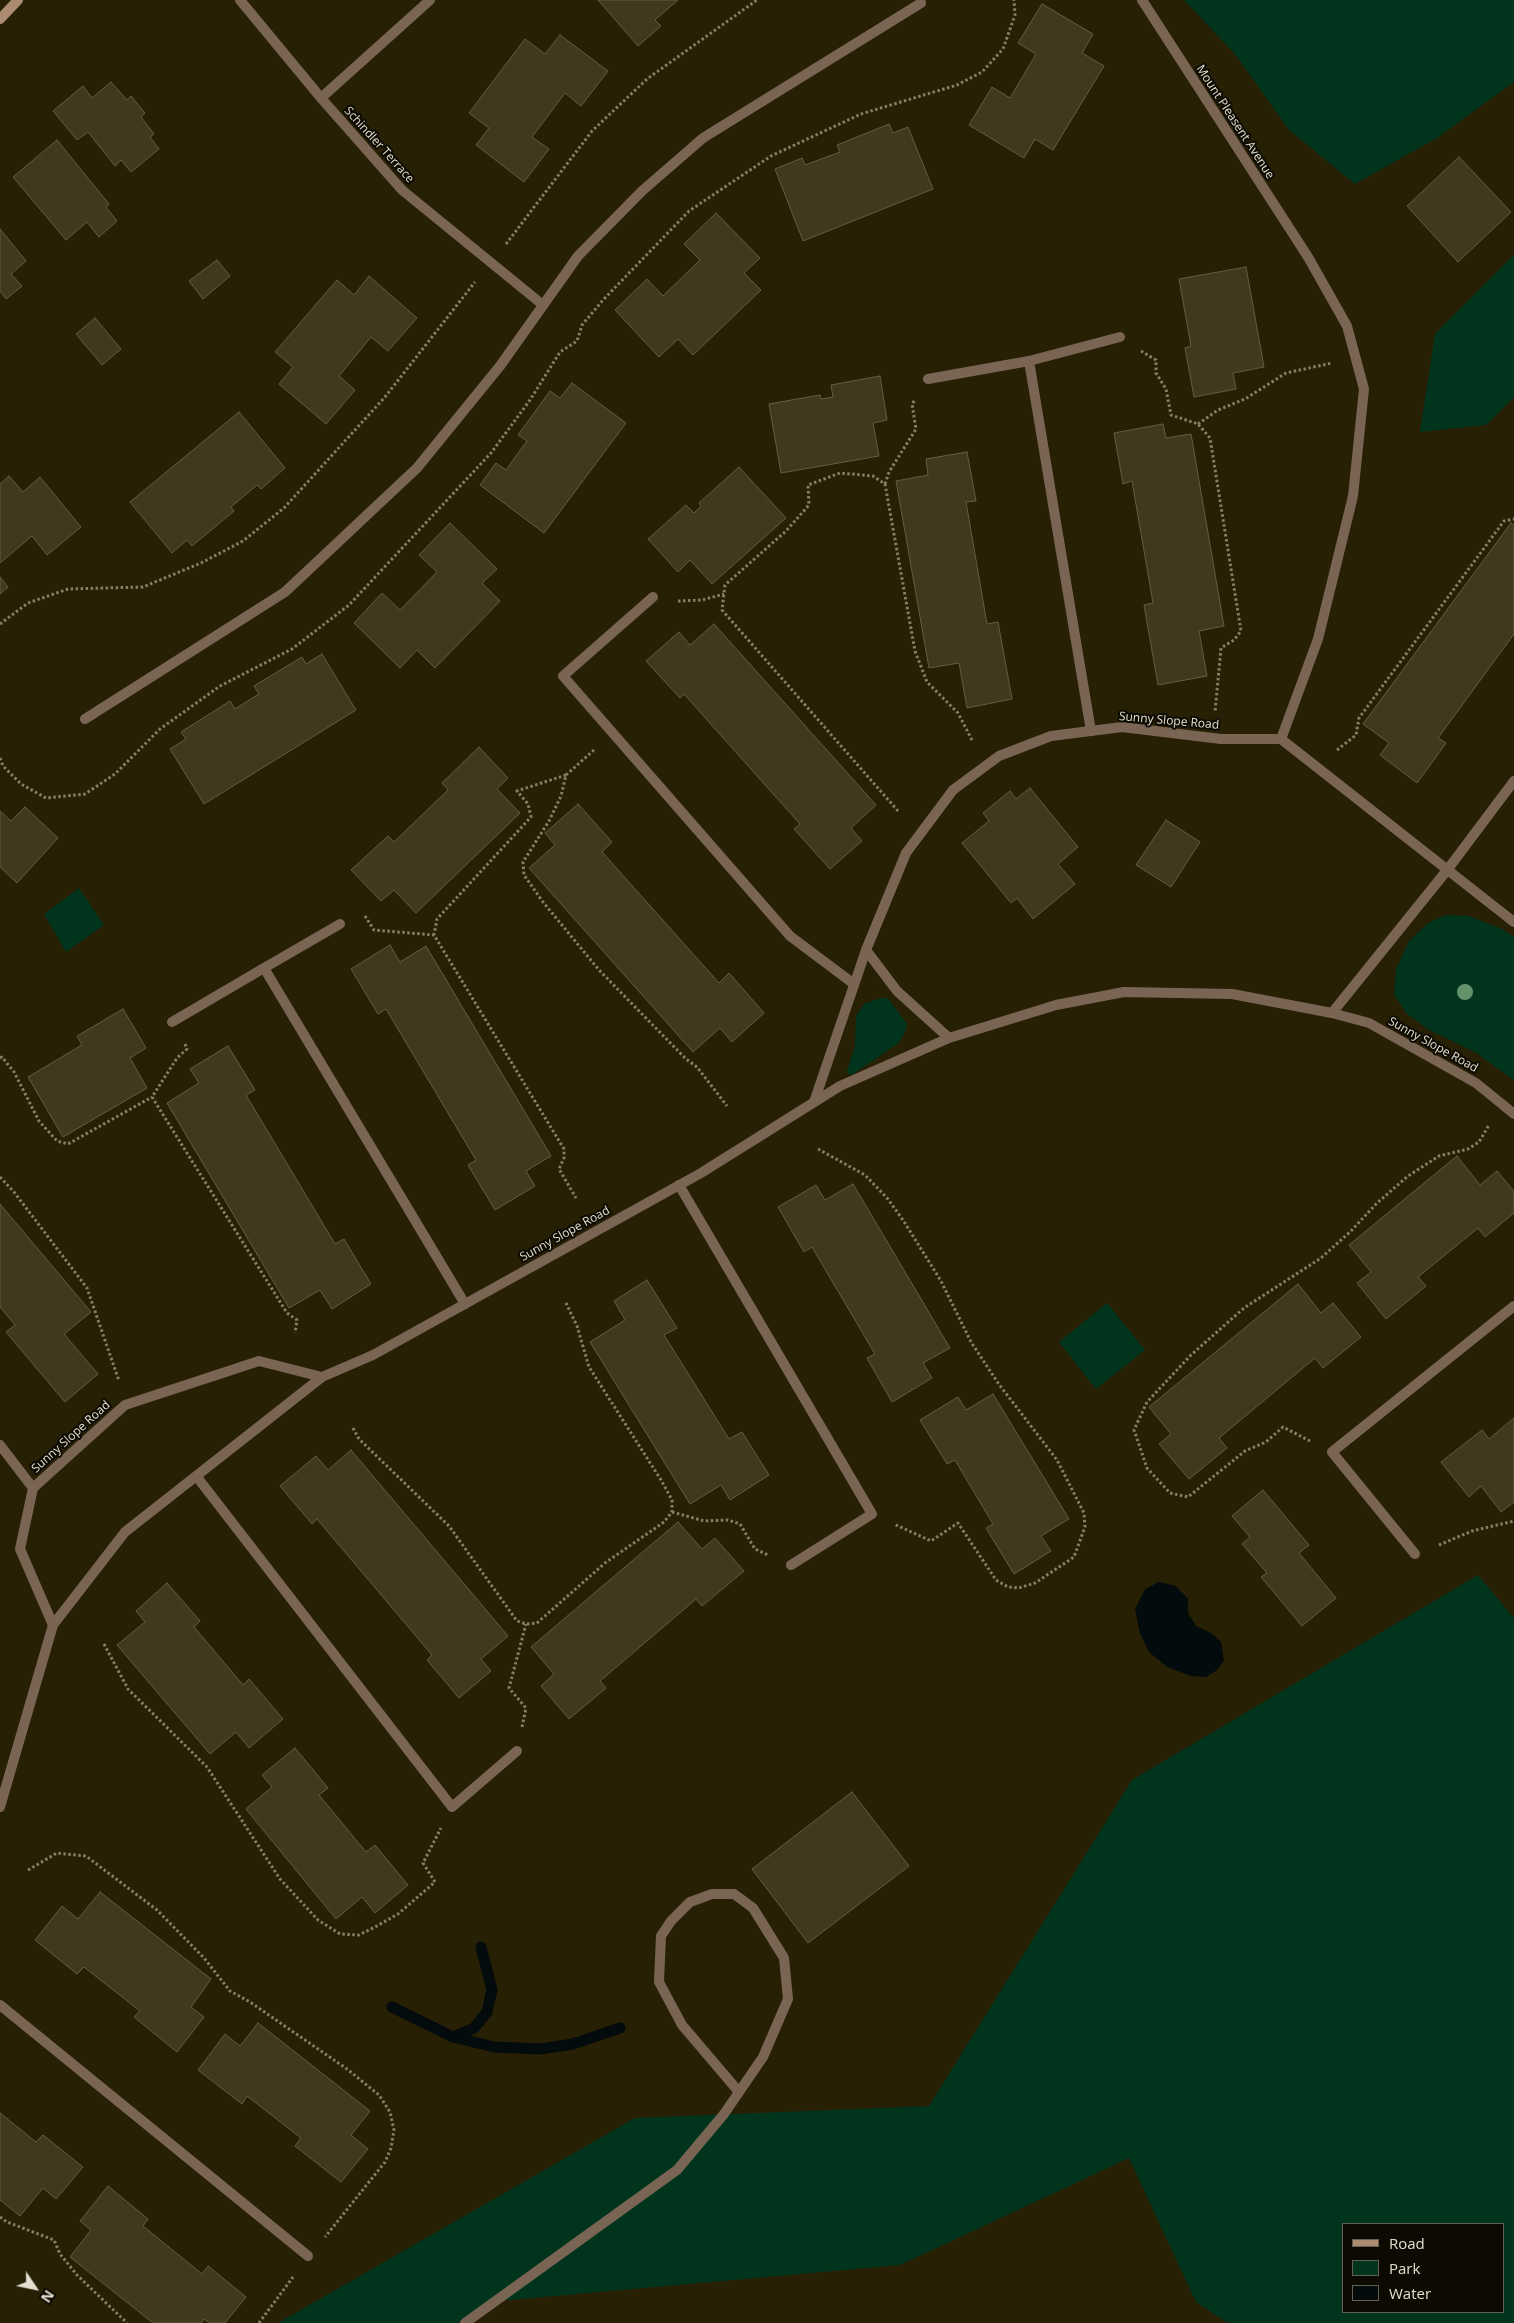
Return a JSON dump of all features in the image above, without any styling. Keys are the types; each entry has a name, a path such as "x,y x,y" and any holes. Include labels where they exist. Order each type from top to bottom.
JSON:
{"street":[{"path":"0,19 18,0"},
{"name":"Schindler Terrace","path":"240,0 321,98 402,190 543,305"},
{"path":"321,98 430,0"},
{"name":"Mount Pleasent Avenue","path":"1142,0 1308,257 1347,326 1364,389 1354,496 1318,638 1281,739"},
{"path":"85,719 285,592 417,468 500,366 578,256 642,191 703,138 921,3"},
{"path":"928,379 1029,361 1120,337"},
{"path":"1029,361 1091,731"},
{"path":"653,597 563,676 790,936 854,984"},
{"name":"Sunny Slope Road","path":"814,1102 866,950 906,853 954,790 999,756 1052,736 1122,727 1221,739 1281,739"},
{"path":"1281,739 1514,922"},
{"path":"1332,1013 1448,869 1514,781"},
{"path":"172,1022 340,924"},
{"path":"866,950 897,992 949,1038"},
{"path":"264,968 465,1304"},
{"name":"Sunny Slope Road","path":"0,1807 53,1626 125,1532 322,1377 373,1355 679,1185 840,1086 949,1038 1056,1005 1124,992 1232,994 1332,1013 1369,1023 1476,1084 1514,1114"},
{"path":"679,1185 872,1514 791,1565"},
{"path":"1415,1554 1332,1452 1514,1306"},
{"name":"Sunny Slope Road","path":"53,1626 20,1549 33,1488 125,1405 259,1361 322,1377"},
{"path":"0,1445 33,1488"},
{"path":"197,1476 452,1807 517,1751"},
{"path":"465,2323 677,2170 724,2114 763,2057 788,1999 784,1958 753,1908 734,1894 712,1894 690,1902 661,1936 659,1982 682,2025 739,2092"},
{"path":"0,2005 308,2256"}],"path":[{"path":"0,624 28,603 68,589 143,587 201,563 243,541 284,508 385,397 513,236 592,131 648,79 756,0"},
{"path":"0,758 3,766 21,784 46,798 85,794 115,774 160,729 220,686 292,649 349,605 491,453 530,400 560,352 577,341 582,325 603,300 689,211 771,156 861,114 957,85 982,72 1003,49 1014,15 1014,0"},
{"path":"1120,337 1156,360 1156,373 1166,389 1171,415 1198,424 1210,438 1241,630 1234,640 1221,648 1214,713"},
{"path":"1198,424 1218,410 1245,399 1286,373 1333,363"},
{"path":"928,379 912,404 916,429 889,472 885,484 915,651 927,682 958,713 972,740"},
{"path":"885,484 873,476 840,473 808,485 809,505 786,531 725,585 722,610 898,811"},
{"path":"1336,751 1356,735 1359,718 1504,521 1514,519"},
{"path":"653,597 677,602 702,600 724,594"},
{"path":"576,1198 559,1169 564,1158 564,1149 434,935 436,919 530,817 528,804 517,791 566,775 612,733"},
{"path":"566,775 561,796 549,821 523,862 524,875 599,970 686,1059 697,1066 727,1106"},
{"path":"340,924 357,900 374,930 434,935"},
{"path":"0,1058 2,1057 14,1072 39,1121 57,1141 68,1144 152,1098 176,1058 187,1049 172,1022"},
{"path":"152,1098 288,1313 296,1320 295,1333"},
{"path":"1332,1452 1283,1427 1266,1442 1244,1451 1188,1497 1170,1493 1147,1468 1134,1430 1146,1402 1191,1355 1244,1308 1321,1258 1351,1231 1377,1203 1408,1176 1439,1156 1468,1149 1479,1142 1489,1125"},
{"path":"818,1149 865,1175 887,1198 903,1220 941,1280 970,1342 998,1383 1057,1460 1084,1513 1085,1527 1074,1557 1035,1583 1019,1588 1008,1588 996,1580 958,1524 931,1541 872,1514"},
{"path":"0,1177 14,1192 87,1288 120,1381"},
{"path":"352,1428 359,1439 448,1526 517,1621 526,1624 537,1623 545,1618 568,1594 605,1563 664,1522 672,1512 672,1500 661,1480 589,1367 577,1326 566,1301"},
{"path":"672,1512 704,1521 728,1520 740,1524 755,1549 791,1565"},
{"path":"1415,1554 1472,1531 1514,1521"},
{"path":"517,1751 526,1708 510,1688 526,1624"},
{"path":"104,1644 128,1689 207,1767 280,1879 318,1920 340,1934 359,1934 375,1927 398,1914 435,1882 423,1863 452,1807"},
{"path":"28,1870 57,1853 86,1856 157,1910 204,1958 230,1991 250,2002 347,2069 378,2095 390,2112 394,2130 385,2162 308,2256 259,2323"},
{"path":"0,2217 7,2222 54,2240 60,2254 76,2275 127,2323"}],"green space":[{"path":"1184,0 1514,0 1514,82 1437,138 1355,184 1289,130 1235,54"},
{"path":"1514,255 1514,397 1486,425 1420,432 1435,334"},
{"path":"79,888 104,925 66,952 44,914"},
{"path":"1446,915 1469,916 1502,929 1514,937 1514,1080 1475,1052 1429,1030 1407,1014 1394,995 1396,969 1409,941 1428,923"},
{"path":"880,998 887,998 891,1002 907,1024 905,1032 899,1043 849,1075 847,1071 855,1046 856,1016 864,1004"},
{"path":"1107,1303 1145,1350 1096,1389 1059,1342"},
{"path":"1478,1575 1514,1618 1514,2323 1228,2323 1196,2302 1129,2158 900,2265 499,2301 466,2323 278,2323 635,2118 929,2106 1132,1780"}],"water":[{"path":"1159,1582 1176,1586 1188,1599 1188,1613 1196,1626 1211,1633 1221,1642 1224,1661 1217,1670 1206,1677 1191,1676 1167,1667 1149,1652 1140,1633 1135,1609 1145,1589"}],"building":[{"path":"598,0 678,0 655,20 661,26 638,46"},
{"path":"1042,4 1093,34 1082,53 1104,66 1053,150 1035,139 1024,158 969,125 992,87 1010,98 1036,54 1018,43"},
{"path":"560,35 608,71 581,106 565,93 532,137 549,149 524,182 476,145 489,128 469,113 525,39 545,54"},
{"path":"111,82 127,100 131,96 145,113 141,117 154,134 150,137 159,149 131,172 121,160 115,166 88,132 77,140 53,111 83,86 92,98"},
{"path":"889,124 893,133 908,127 933,189 803,241 775,169 802,158 805,165 840,152 837,145"},
{"path":"57,140 109,204 106,207 117,221 99,237 87,222 66,240 13,177"},
{"path":"1459,157 1511,212 1458,262 1407,206"},
{"path":"716,213 760,258 744,273 761,290 693,355 678,339 659,357 615,310 647,279 663,296 700,260 684,244"},
{"path":"0,229 26,261 11,274 22,286 6,299 0,291"},
{"path":"217,260 230,276 203,299 189,281"},
{"path":"1246,267 1264,367 1233,373 1236,389 1194,397 1185,348 1191,346 1179,279"},
{"path":"369,276 417,318 388,351 371,337 339,376 355,390 326,424 279,384 293,367 275,352 337,280 354,295"},
{"path":"95,318 121,349 102,365 76,334"},
{"path":"880,376 887,420 873,423 879,456 781,473 769,404 820,395 821,399 833,397 831,385"},
{"path":"572,383 626,423 544,533 480,485 496,463 506,470 527,441 518,435 550,391 560,398"},
{"path":"239,412 285,468 261,489 257,485 231,507 234,511 192,546 187,540 172,553 130,502"},
{"path":"1163,424 1166,438 1191,434 1224,626 1199,631 1207,676 1158,685 1144,605 1153,603 1132,481 1123,484 1114,433"},
{"path":"967,452 976,501 966,502 987,624 998,622 1012,699 967,708 959,663 929,668 896,481 928,475 926,459"},
{"path":"739,467 786,518 712,584 690,560 678,572 648,539 686,505 694,513 701,506 699,503"},
{"path":"9,476 23,492 40,477 81,527 47,555 32,536 0,563 0,484"},
{"path":"450,523 497,569 482,583 500,601 435,668 417,650 400,668 354,623 382,593 400,610 437,572 419,555"},
{"path":"1511,523 1514,525 1514,634 1438,738 1446,743 1417,783 1380,755 1389,743 1363,724"},
{"path":"0,577 8,587 0,594"},
{"path":"714,624 876,805 851,828 862,841 830,869 794,829 800,824 684,694 680,698 646,661 679,632 690,645"},
{"path":"322,654 356,710 204,804 170,749 186,739 181,732 230,701 235,709 259,694 254,686 302,657 306,664"},
{"path":"479,747 508,778 497,789 520,813 416,913 394,890 381,901 351,870 388,836 394,842 448,790 442,783"},
{"path":"1030,788 1078,847 1058,864 1075,884 1033,919 1017,898 1011,903 962,843 989,821 983,813 1010,791 1016,799"},
{"path":"578,804 612,842 602,852 719,983 729,973 764,1013 732,1042 720,1028 693,1052 529,868 555,845 545,833"},
{"path":"25,807 58,838 17,883 0,867 0,811 11,821"},
{"path":"1166,820 1200,842 1171,887 1136,865"},
{"path":"390,945 400,962 426,946 551,1156 526,1171 535,1186 495,1210 468,1165 476,1160 386,1009 378,1014 351,969"},
{"path":"123,1009 146,1048 130,1058 147,1088 63,1137 28,1077 82,1045 77,1036"},
{"path":"228,1046 255,1090 246,1095 335,1244 344,1239 371,1284 332,1309 320,1290 289,1308 167,1103 199,1083 190,1069"},
{"path":"1457,1156 1480,1185 1497,1171 1514,1191 1514,1213 1485,1237 1478,1228 1418,1277 1426,1286 1386,1319 1357,1283 1371,1272 1349,1245"},
{"path":"853,1184 950,1348 923,1363 932,1378 892,1402 867,1358 875,1354 812,1247 804,1252 778,1207 816,1185 825,1200"},
{"path":"0,1204 91,1312 64,1334 98,1374 65,1402 6,1332 15,1325 0,1307"},
{"path":"647,1280 677,1328 664,1335 729,1439 742,1432 769,1475 730,1500 721,1485 690,1504 590,1342 625,1320 614,1301"},
{"path":"1298,1284 1321,1313 1333,1303 1361,1337 1323,1368 1315,1358 1219,1438 1227,1448 1189,1479 1159,1444 1171,1434 1149,1407"},
{"path":"993,1394 1069,1519 1041,1536 1051,1551 1014,1574 986,1528 993,1524 955,1460 947,1464 920,1420 958,1397 966,1410"},
{"path":"1514,1418 1514,1502 1501,1512 1481,1486 1469,1497 1441,1462 1482,1430 1489,1439"},
{"path":"351,1450 508,1636 481,1659 491,1671 459,1698 427,1660 432,1655 317,1519 312,1524 280,1486 316,1456 328,1470"},
{"path":"1263,1490 1309,1545 1299,1553 1336,1598 1302,1626 1261,1577 1267,1573 1242,1544 1250,1537 1232,1516"},
{"path":"678,1522 702,1549 715,1538 744,1571 702,1606 696,1599 600,1681 606,1688 569,1719 541,1686 554,1674 531,1647"},
{"path":"167,1583 200,1621 194,1627 243,1685 249,1679 283,1719 249,1748 236,1732 210,1754 117,1645 145,1622 136,1611"},
{"path":"295,1748 328,1788 319,1795 366,1852 375,1845 408,1885 375,1913 362,1897 336,1919 246,1809 272,1787 262,1775"},
{"path":"852,1792 909,1866 808,1943 752,1869"},
{"path":"100,1892 211,1979 191,2007 204,2017 177,2052 134,2017 140,2011 84,1967 77,1974 35,1940 62,1906 78,1919"},
{"path":"258,2023 370,2111 351,2135 368,2149 341,2182 295,2146 301,2138 247,2096 242,2104 198,2070 225,2034 240,2046"},
{"path":"0,2113 36,2142 43,2135 83,2167 56,2199 43,2188 20,2216 0,2200"},
{"path":"108,2186 148,2219 143,2226 202,2274 208,2266 246,2297 225,2323 210,2323 204,2319 201,2323 153,2323 70,2257 91,2230 80,2221"}],"waterway":[{"path":"453,2037 474,2028 487,2012 492,1990 481,1947"},
{"path":"392,2007 453,2037 494,2047 541,2049 573,2044 620,2028"}]}
